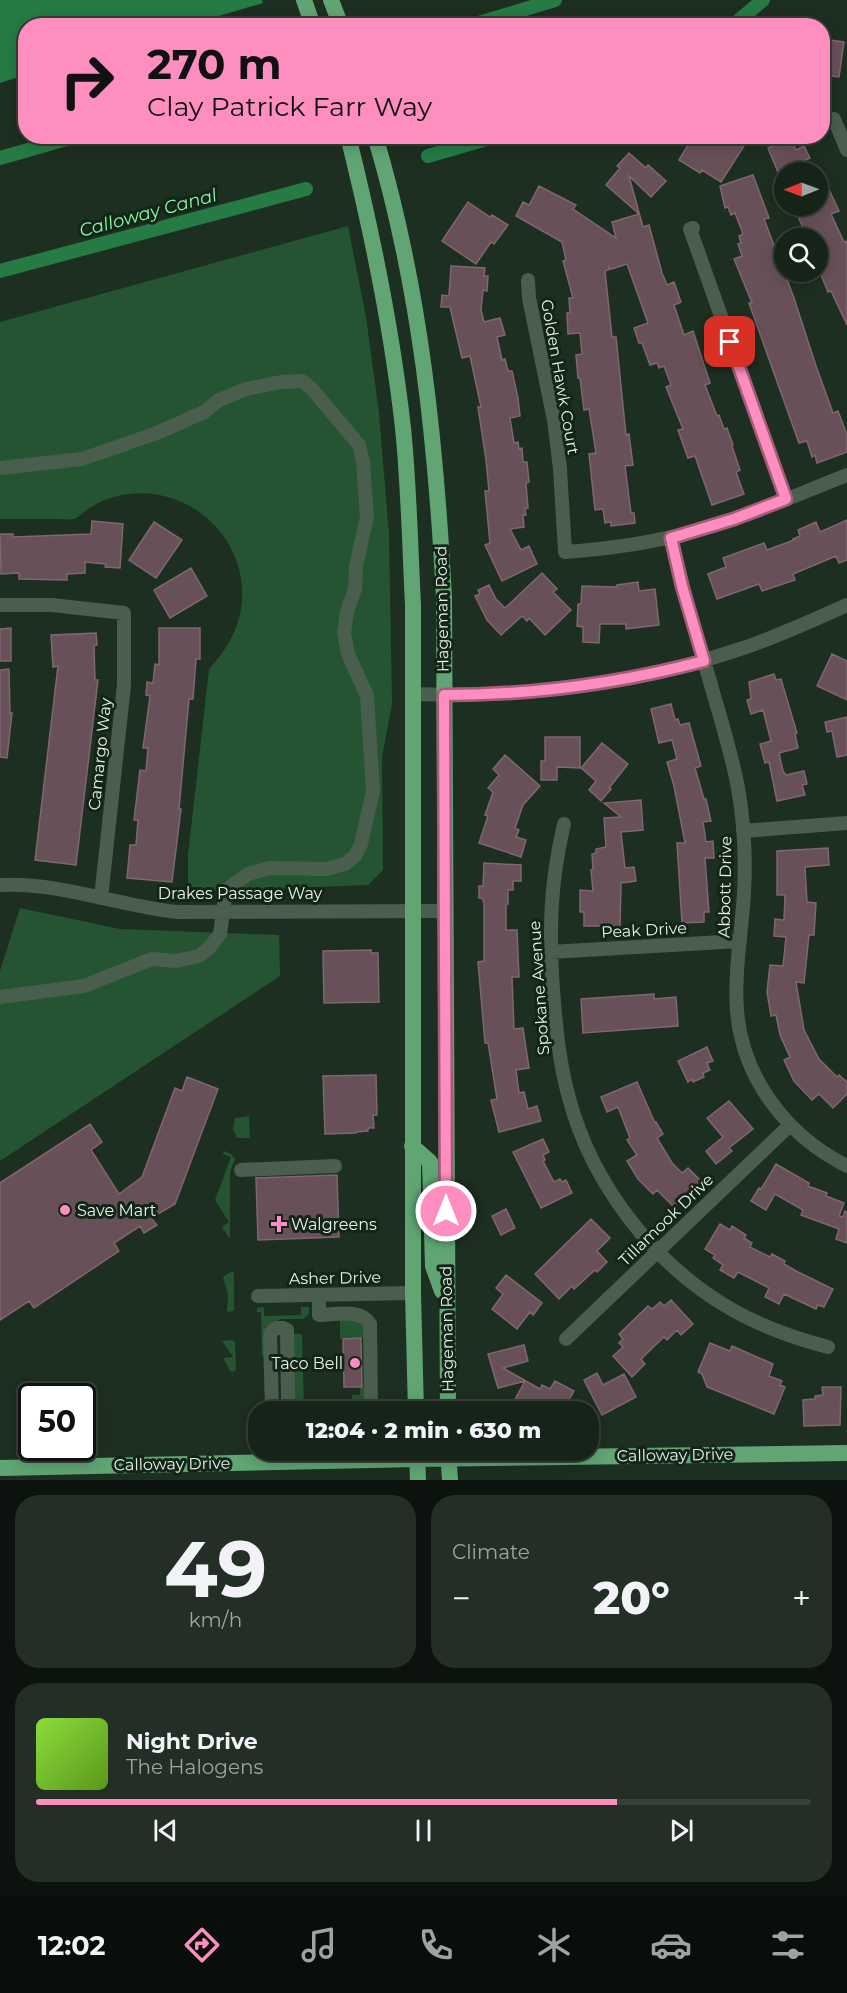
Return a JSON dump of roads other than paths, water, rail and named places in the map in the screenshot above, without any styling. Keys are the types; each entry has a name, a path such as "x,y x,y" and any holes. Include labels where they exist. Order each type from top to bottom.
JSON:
{"main road":[{"path":"304,0 310,18"},
{"path":"331,0 337,18"},
{"name":"Hageman Road","path":"350,144 388,323 403,428 408,493 413,605 412,1146 416,1401"},
{"name":"Hageman Road","path":"377,144 396,216 409,281 430,411 444,598 448,1401"},
{"path":"412,1146 430,1162 433,1266 446,1303"},
{"name":"Calloway Drive","path":"599,1454 847,1453"},
{"name":"Calloway Drive","path":"0,1468 248,1460"},
{"path":"417,1461 418,1480"},
{"path":"449,1461 450,1480"}],"street":[{"path":"834,119 847,150"},
{"path":"693,228 690,229 786,499"},
{"name":"Golden Hawk Court","path":"528,280 529,298 554,420 560,469 565,552 629,546 671,538"},
{"path":"0,468 82,459 157,433 204,412 219,400 246,389 281,382 302,381 312,389 359,445 363,462 367,517 356,566 355,589 347,612 344,633 348,654 368,696 373,791 361,844 355,856 345,864 327,869 269,868 248,874 226,890 220,934 199,956 187,960 152,959 84,986 0,997"},
{"path":"671,538 734,519 847,475"},
{"name":"Abbott Drive","path":"671,538 682,586 729,748 738,789 743,831 744,890 736,988 737,1012 742,1038 750,1064 760,1085 789,1125 810,1144 847,1166"},
{"name":"Camargo Way","path":"0,604 52,605 124,613 124,685 100,898"},
{"path":"412,694 522,693 608,683 704,661 780,635 847,605"},
{"path":"743,831 847,823"},
{"name":"Spokane Avenue","path":"564,824 552,892 550,952 556,1036 569,1101 583,1137 613,1195 632,1222 657,1251 688,1279 731,1309 772,1329 828,1347"},
{"name":"Drakes Passage Way","path":"0,885 42,886 147,909 178,912 446,911"},
{"name":"Peak Drive","path":"550,952 740,941"},
{"name":"Tillamook Drive","path":"566,1339 789,1125"},
{"path":"241,1170 335,1166"},
{"name":"Asher Drive","path":"258,1296 413,1293"},
{"path":"319,1295 319,1316 360,1315 367,1318 370,1324 371,1401"},
{"path":"276,1328 283,1328 287,1330 288,1402 277,1410 270,1338 271,1332 276,1328"}],"waterway":[{"path":"495,18 555,0"},
{"name":"Calloway Canal","path":"742,18 763,0"},
{"path":"0,158 49,144"},
{"name":"Calloway Canal","path":"428,156 469,144"},
{"name":"Calloway Canal","path":"0,271 306,189"}],"place":[{"name":"Save Mart","path":"65,1210"},
{"name":"Walgreens","path":"279,1224"},
{"name":"Taco Bell","path":"355,1363"}]}
